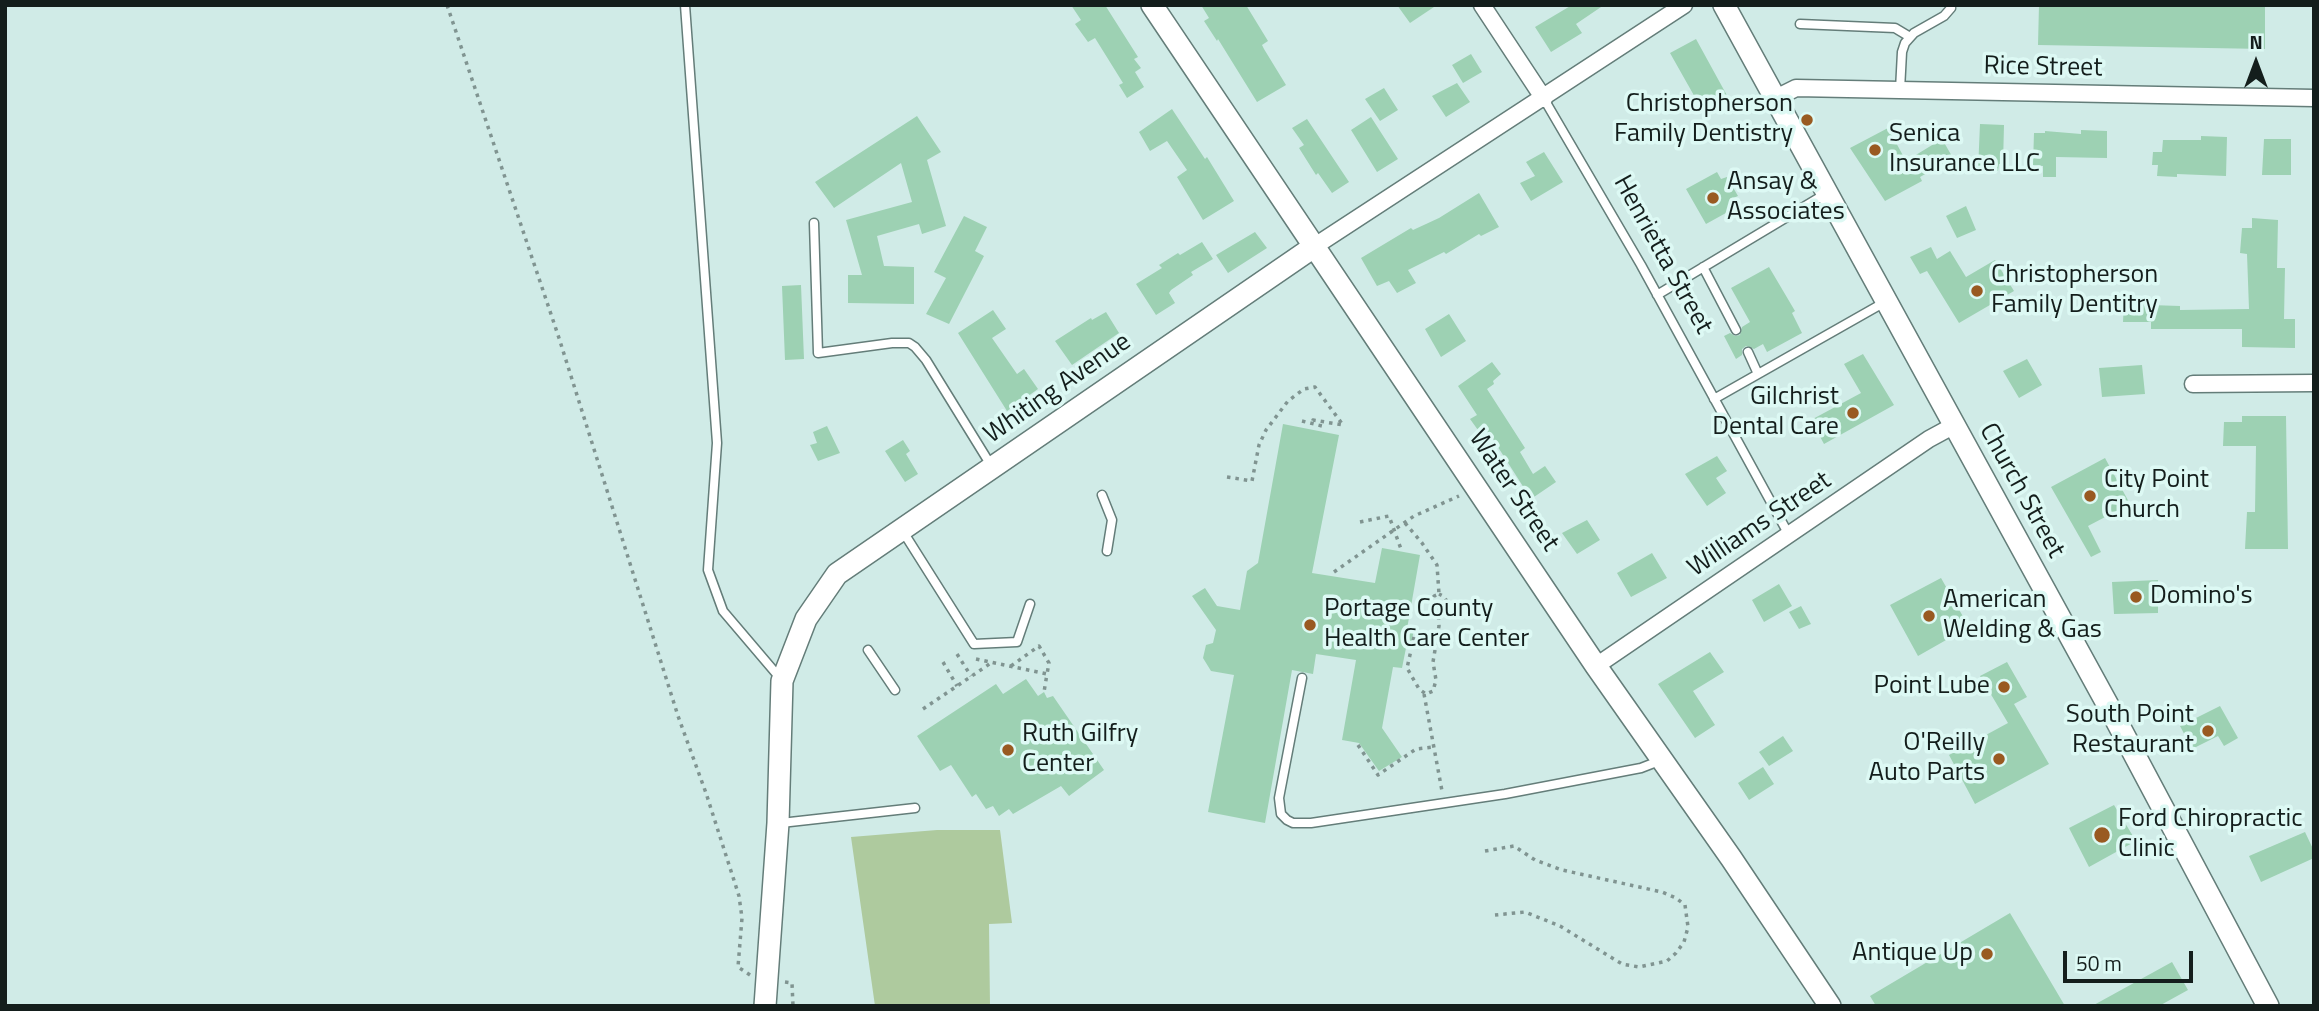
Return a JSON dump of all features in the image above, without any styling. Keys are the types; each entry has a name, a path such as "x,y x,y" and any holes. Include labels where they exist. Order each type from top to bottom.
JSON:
{"street":[{"name":"Water Street","path":"1152,5 1596,666 1830,1006"},
{"name":"Henrietta Street","path":"1482,5 1544,99"},
{"name":"Whiting Avenue","path":"765,1006 778,823 782,681 806,619 837,573 1315,246 1544,99 1684,5"},
{"name":"Church Street","path":"1724,5 2116,720 2268,1006"},
{"name":"Rice Street","path":"1774,99 1796,88 2314,98"},
{"path":"2193,384 2314,383"},
{"name":"Williams Street","path":"1596,666 1935,435 1953,426"}],"lane":[{"path":"685,5 717,443 708,570 723,611 782,681"},
{"path":"1900,90 1902,52 1910,37 1944,16 1951,8"},
{"path":"1800,24 1895,28 1910,37"},
{"name":"Henrietta Street","path":"1544,99 1586,168 1789,535"},
{"path":"1657,295 1827,193"},
{"path":"814,223 818,353 902,342 915,347 926,360 993,468"},
{"path":"1703,267 1736,330"},
{"path":"1714,398 1886,302"},
{"path":"1748,352 1758,374"},
{"path":"1102,495 1112,520 1107,551"},
{"path":"902,530 974,644 1017,642 1030,604"},
{"path":"868,650 895,690"},
{"path":"1302,678 1279,798 1281,814 1293,822 1311,823 1445,803 1641,768 1662,760"},
{"path":"778,823 915,808"}],"path":[{"path":"447,5 559,338 674,704 739,896 741,918 738,967 752,975"},
{"path":"1227,477 1252,481 1259,445 1266,429 1288,401 1304,389 1315,387 1343,425 1313,420 1312,423"},
{"path":"1302,421 1322,426"},
{"path":"1334,572 1432,506 1459,495"},
{"path":"1360,522 1389,516 1401,549"},
{"path":"1405,523 1437,565 1439,594"},
{"path":"1439,594 1447,604 1444,609 1438,610 1433,607 1431,601 1439,594"},
{"path":"1424,694 1433,691 1436,680 1433,662 1439,626 1438,610"},
{"path":"1414,637 1408,668 1419,690 1424,694 1445,803"},
{"path":"1010,666 1039,646 1049,663 1044,692"},
{"path":"957,654 971,676"},
{"path":"976,659 1047,674"},
{"path":"943,662 957,686"},
{"path":"923,709 992,662"},
{"path":"1358,745 1378,775 1416,749 1433,747"},
{"path":"1485,851 1514,846 1535,860 1562,870 1639,886 1676,898 1685,905 1688,927 1684,942 1667,961 1639,967 1622,964 1560,926 1525,912 1495,915"},
{"path":"779,981 792,984 793,1006"}],"green space":[{"path":"937,830 1000,830 1012,923 989,924 990,1006 875,1006 851,837"}],"building":[{"path":"1071,5 1105,5 1138,57 1134,59 1141,68 1135,72 1144,87 1127,98 1119,85 1123,83 1095,38 1088,42 1075,24 1081,20"},
{"path":"1201,5 1246,5 1268,41 1262,45 1286,85 1257,102 1204,21 1209,18"},
{"path":"1397,5 1437,5 1410,23"},
{"path":"1572,5 1604,5 1576,24 1582,33 1551,52 1535,27"},
{"path":"2039,5 2265,5 2265,49 2038,45"},
{"path":"1696,39 1730,101 1705,115 1670,53"},
{"path":"1471,54 1482,72 1463,83 1452,65"},
{"path":"1457,83 1470,102 1446,117 1432,96"},
{"path":"1384,88 1398,110 1380,121 1365,99"},
{"path":"1172,109 1205,159 1207,157 1234,201 1203,220 1177,177 1187,170 1167,141 1150,151 1139,132"},
{"path":"917,116 941,152 927,160 946,226 922,234 919,224 877,236 884,266 914,267 914,304 848,303 848,275 862,275 846,220 912,202 901,163 834,208 815,182"},
{"path":"1371,117 1398,159 1377,172 1351,130"},
{"path":"1307,119 1349,182 1332,193 1318,173 1316,175 1299,148 1304,145 1292,128"},
{"path":"1980,124 2004,125 2003,164 1999,164 1998,171 1978,171"},
{"path":"1888,128 1906,161 1942,139 1953,158 1920,177 1922,181 1885,201 1850,148"},
{"path":"2081,130 2107,131 2107,158 2056,157 2056,177 2043,177 2043,166 2033,165 2034,133 2045,131 2081,134"},
{"path":"2201,136 2227,137 2226,176 2157,176 2158,165 2152,165 2153,152 2162,152 2163,140 2201,140"},
{"path":"2264,139 2291,139 2291,175 2262,175"},
{"path":"1544,152 1563,182 1531,201 1520,183 1535,176 1526,162"},
{"name":"Ansay & Associates","path":"1717,172 1721,179 1727,177 1738,196 1731,199 1735,208 1706,224 1686,189"},
{"path":"1479,193 1499,227 1481,236 1479,234 1446,254 1444,252 1408,270 1416,283 1397,293 1389,281 1377,286 1361,258 1411,228 1413,230 1439,218"},
{"path":"1966,206 1976,230 1957,238 1946,216"},
{"path":"964,216 987,227 975,251 984,256 949,324 926,314 946,278 934,272"},
{"path":"2252,218 2278,220 2277,268 2285,268 2284,319 2295,319 2295,348 2242,347 2242,329 2151,329 2151,322 2123,322 2124,302 2150,301 2150,305 2180,306 2180,310 2249,309 2247,254 2240,253 2242,228 2252,228"},
{"path":"1255,232 1267,248 1228,273 1216,255"},
{"path":"1202,242 1213,259 1191,272 1193,275 1171,290 1169,293 1175,303 1156,315 1136,284 1162,268 1159,265"},
{"name":"Christopherson Family Dentitry","path":"1931,247 1937,259 1950,251 1966,277 1995,260 2014,291 1959,323 1927,271 1920,274 1910,257"},
{"path":"1769,267 1795,311 1792,313 1802,333 1767,352 1763,344 1754,349 1746,346 1742,349 1742,355 1736,359 1724,336 1730,333 1740,335 1742,327 1750,322 1731,288"},
{"path":"801,285 804,359 785,360 782,286"},
{"path":"993,310 1006,329 992,338 1017,374 1024,369 1038,389 1007,411 958,333"},
{"path":"1106,312 1119,333 1072,365 1055,341 1091,318 1092,320"},
{"path":"1449,314 1466,341 1441,357 1425,329"},
{"name":"Gilchrist Dental Care","path":"1863,354 1894,405 1824,444 1811,420 1861,393 1844,364"},
{"path":"2027,359 2042,385 2019,398 2003,371"},
{"path":"1492,362 1501,374 1487,389 1525,448 1520,452 1533,474 1545,466 1556,482 1531,499 1489,433 1483,437 1470,419 1477,415 1458,386"},
{"path":"2142,365 2145,394 2102,397 2099,368"},
{"path":"2242,416 2286,416 2288,549 2245,549 2247,512 2255,512 2256,446 2223,446 2224,422 2242,422"},
{"name":"Portage County Health Care Center","path":"1283,424 1339,435 1312,573 1375,583 1382,548 1420,555 1407,629 1414,630 1411,644 1407,643 1402,668 1393,667 1382,728 1402,757 1379,771 1359,743 1342,740 1356,660 1316,654 1313,674 1292,670 1265,823 1208,812 1234,675 1211,671 1203,658 1206,645 1213,643 1216,630 1192,596 1205,588 1217,606 1240,610 1247,571 1258,563"},
{"path":"827,426 840,453 818,461 810,445 817,443 813,432"},
{"path":"903,440 910,451 906,454 918,474 905,482 885,451"},
{"path":"1717,456 1727,471 1716,478 1726,493 1707,506 1685,474"},
{"name":"City Point Church","path":"2105,458 2130,504 2088,526 2101,552 2091,557 2051,487"},
{"path":"1587,520 1600,540 1577,554 1562,533"},
{"path":"1652,553 1667,578 1631,597 1617,573"},
{"name":"American Welding & Gas","path":"1941,578 1969,627 1918,656 1890,605"},
{"name":"Domino's","path":"2158,580 2158,613 2114,614 2112,582"},
{"path":"1779,584 1792,606 1764,622 1752,600"},
{"path":"1801,606 1811,624 1799,629 1789,612"},
{"path":"1710,652 1724,672 1693,691 1715,725 1695,738 1658,684"},
{"name":"O'Reilly Auto Parts","path":"2007,662 2027,697 2014,704 2049,764 1975,804 1949,755 2008,723 1980,676"},
{"name":"Ruth Gilfry Center","path":"1026,679 1038,696 1044,692 1047,698 1053,696 1104,770 1069,796 1061,786 1013,814 1009,809 999,816 993,806 986,809 976,794 972,797 951,765 940,771 917,736 996,684 1003,694"},
{"name":"South Point Restaurant","path":"2220,706 2238,738 2224,746 2218,736 2192,749 2180,726"},
{"path":"1783,736 1793,751 1769,766 1759,752"},
{"path":"1763,767 1774,784 1749,800 1738,783"},
{"name":"Ford Chiropractic Clinic","path":"2114,805 2136,841 2089,867 2069,828"},
{"path":"2305,832 2314,851 2314,858 2261,882 2249,856"},
{"name":"Antique Up","path":"2010,913 2065,1006 1876,1006 1870,996"},
{"path":"2172,962 2188,990 2159,1006 2092,1006"}],"place":[{"name":"Christopherson Family Dentistry","path":"1807,120"},
{"name":"Senica Insurance LLC","path":"1875,150"},
{"name":"Ansay & Associates","path":"1713,198"},
{"name":"Christopherson Family Dentitry","path":"1977,291"},
{"name":"Gilchrist Dental Care","path":"1853,413"},
{"name":"City Point Church","path":"2090,496"},
{"name":"Domino's","path":"2136,597"},
{"name":"American Welding & Gas","path":"1929,616"},
{"name":"Portage County Health Care Center","path":"1310,625"},
{"name":"Point Lube","path":"2004,687"},
{"name":"South Point Restaurant","path":"2208,731"},
{"name":"Ruth Gilfry Center","path":"1008,750"},
{"name":"O'Reilly Auto Parts","path":"1999,759"},
{"name":"Ford Chiropractic Clinic","path":"2102,835"},
{"name":"Antique Up","path":"1987,954"}]}
